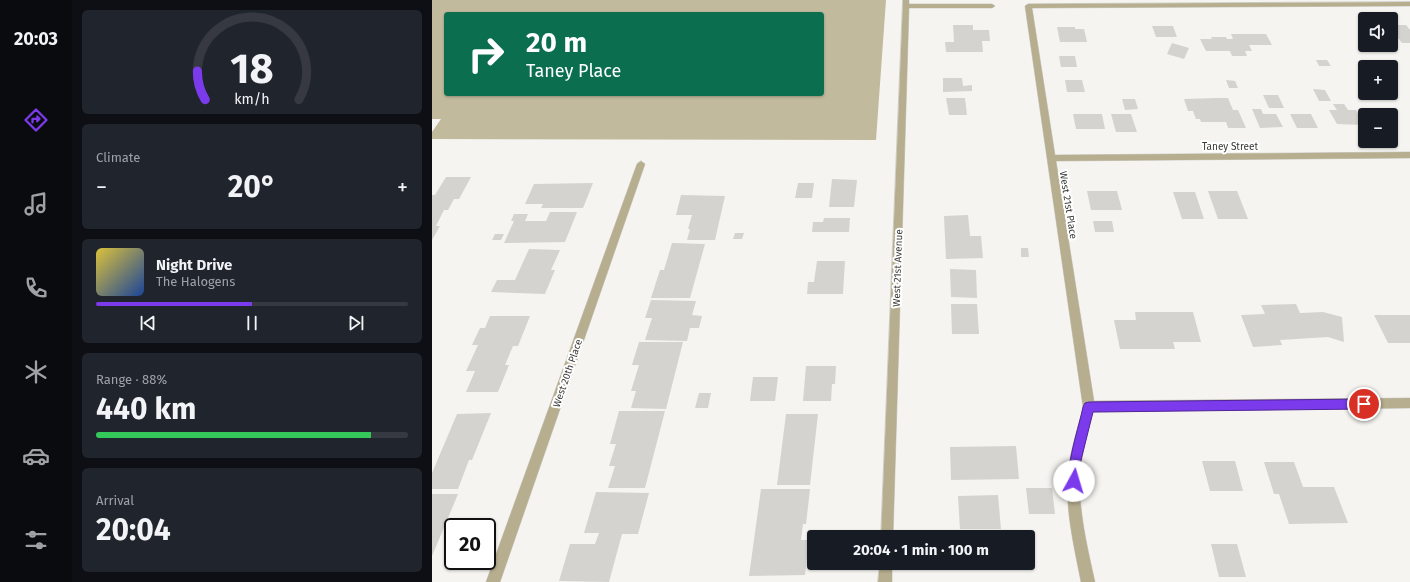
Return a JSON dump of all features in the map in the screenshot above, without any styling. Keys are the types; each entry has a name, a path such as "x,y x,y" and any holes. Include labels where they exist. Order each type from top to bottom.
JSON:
{"street":[{"path":"1315,2 1410,4"},
{"name":"West 21st Place","path":"1089,407 1028,6 1315,2"},
{"path":"906,3 992,6"},
{"name":"West 21st Avenue","path":"887,530 906,3"},
{"name":"Taney Street","path":"1050,158 1410,155"},
{"name":"West 20th Place","path":"493,582 641,164"},
{"path":"1088,582 1078,533 1074,500 1074,481 1076,460 1089,407 1410,403"},
{"path":"885,582 886,570"}],"shaded area":[{"path":"432,0 886,0 876,140 432,139 432,132 441,119 432,119"}],"building":[{"path":"953,25 973,25 973,30 989,30 990,41 982,41 983,52 946,52 945,42 954,42"},
{"path":"1398,25 1406,25 1410,30 1410,43 1402,43 1398,38"},
{"path":"1152,26 1173,26 1177,37 1156,37"},
{"path":"1057,27 1075,27 1075,29 1084,29 1087,42 1060,42"},
{"path":"1231,34 1266,34 1272,45 1249,45 1252,51 1245,51 1247,56 1232,56 1230,51 1206,51 1200,39 1226,37 1227,39 1233,39"},
{"path":"1172,43 1189,48 1184,59 1167,54"},
{"path":"1059,56 1075,56 1077,67 1061,67"},
{"path":"1316,60 1327,60 1331,66 1319,66"},
{"path":"943,78 962,78 963,86 972,85 972,91 943,92"},
{"path":"1065,80 1082,80 1085,92 1067,92"},
{"path":"1226,80 1235,81 1238,88 1229,88"},
{"path":"1313,89 1325,90 1331,101 1319,101"},
{"path":"1263,95 1278,95 1284,108 1269,108"},
{"path":"946,98 965,98 967,115 949,115"},
{"path":"1228,98 1233,110 1238,110 1246,128 1228,128 1226,122 1201,122 1200,119 1196,119 1193,111 1188,111 1184,99"},
{"path":"1122,99 1135,99 1138,109 1125,110"},
{"path":"1333,104 1344,104 1348,110 1356,110 1358,114 1358,125 1337,124 1329,110 1337,110"},
{"path":"1252,109 1261,109 1263,114 1276,114 1283,127 1260,128"},
{"path":"1073,114 1102,114 1105,129 1076,129"},
{"path":"1111,114 1131,114 1137,132 1116,132"},
{"path":"1290,114 1311,114 1318,128 1297,128"},
{"path":"446,177 471,177 459,199 454,199 448,210 444,210 436,226 440,226 432,240 432,195 435,195"},
{"path":"832,179 857,180 854,207 829,207"},
{"path":"593,183 583,208 541,208 543,204 525,204 534,184"},
{"path":"798,183 814,183 812,198 795,198"},
{"path":"1087,191 1117,191 1122,210 1091,210"},
{"path":"1208,191 1237,191 1248,219 1218,219"},
{"path":"1173,192 1195,192 1204,219 1182,219"},
{"path":"681,195 725,196 715,240 687,240 692,215 676,215"},
{"path":"550,212 577,212 565,242 504,243 514,221 511,221 514,214 528,214 525,221 546,221"},
{"path":"968,215 970,236 981,236 983,258 946,259 944,216"},
{"path":"824,218 850,218 849,232 812,232 813,222 823,222"},
{"path":"1093,221 1112,221 1114,232 1095,232"},
{"path":"735,233 744,233 742,239 733,239"},
{"path":"495,234 504,234 501,240 492,240"},
{"path":"672,243 705,244 690,298 651,298 660,270 664,270"},
{"path":"1021,248 1028,248 1029,257 1021,257"},
{"path":"529,249 560,250 551,270 555,270 545,294 491,292 497,280 515,280"},
{"path":"817,261 845,261 843,294 807,294 808,282 814,282"},
{"path":"950,269 976,270 977,298 951,297"},
{"path":"651,300 696,301 692,315 702,316 699,328 690,328 687,341 645,340 652,318 645,318"},
{"path":"951,304 977,304 979,334 952,334"},
{"path":"1296,304 1300,313 1323,312 1342,317 1344,342 1328,337 1280,340 1282,345 1253,347 1241,315 1265,314 1261,305"},
{"path":"1135,312 1193,312 1201,342 1173,342 1175,349 1120,349 1114,320 1136,320"},
{"path":"1374,315 1410,315 1410,343 1388,343"},
{"path":"490,316 530,316 518,346 513,346 505,365 509,365 498,392 466,392 475,371 466,371 478,345 472,345 480,328 485,328"},
{"path":"639,342 683,342 666,409 631,408 636,391 631,391 639,365 632,365"},
{"path":"806,366 836,366 835,384 832,384 831,401 803,401"},
{"path":"753,377 778,377 775,401 750,401"},
{"path":"699,393 711,393 708,408 695,408"},
{"path":"619,411 665,411 645,488 608,488 615,466 609,466 616,444 610,444"},
{"path":"491,413 472,460 469,460 458,489 432,489 432,473 457,414"},
{"path":"786,414 818,414 810,485 777,485"},
{"path":"1016,446 1019,479 951,480 950,447"},
{"path":"1202,461 1235,461 1243,491 1210,491"},
{"path":"1264,462 1294,462 1303,487 1334,487 1348,523 1289,524 1279,494 1274,494"},
{"path":"1026,488 1052,488 1055,514 1029,514"},
{"path":"761,489 810,489 806,524 803,524 801,540 807,540 805,575 749,576"},
{"path":"596,492 649,493 638,534 622,534 609,582 559,581 570,544 595,544 599,533 584,533"},
{"path":"432,494 458,494 448,518 444,518 444,527 432,556"},
{"path":"998,495 1001,529 960,529 958,496"},
{"path":"1211,544 1237,544 1246,577 1219,577"}],"route":[{"path":"1074,481 1076,460 1089,407 1364,404"}]}
